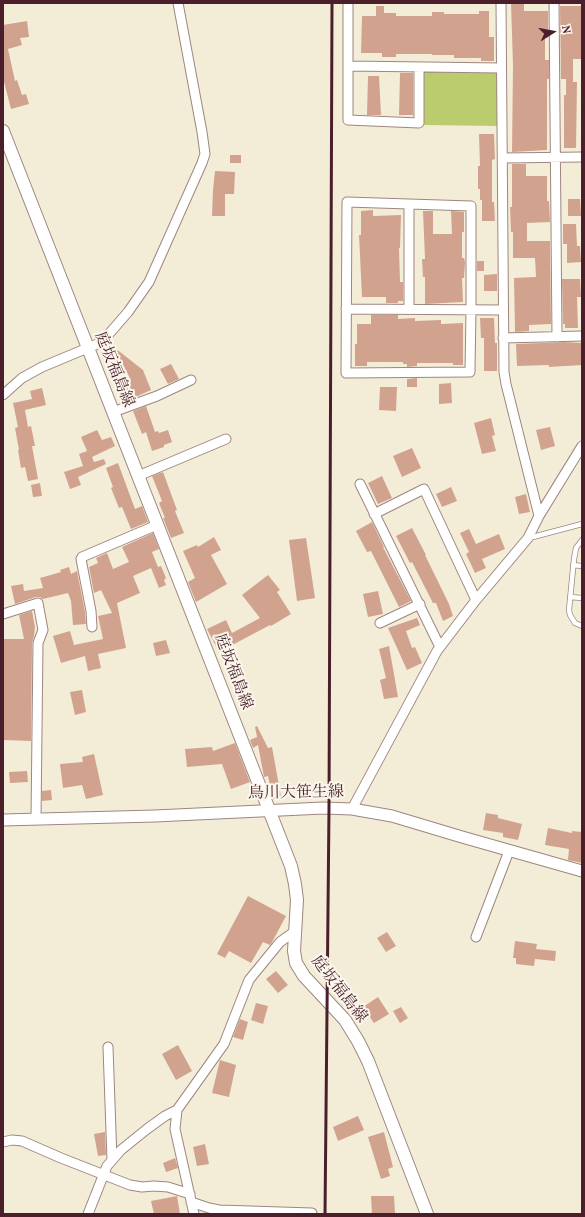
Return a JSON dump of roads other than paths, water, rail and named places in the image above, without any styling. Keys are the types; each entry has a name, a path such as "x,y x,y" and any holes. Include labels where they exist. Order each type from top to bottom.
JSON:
{"main road":[{"name":"庭坂福島線","path":"3,131 291,866 296,884 297,900 294,932 294,951 296,963 304,976 345,1020 358,1041 368,1061 427,1214"}],"street":[{"path":"3,394 22,378 42,367 102,342 128,312 149,282 205,154 178,3"},
{"path":"348,3 348,120 419,123 419,67"},
{"path":"501,3 504,372 540,516"},
{"path":"554,3 557,337"},
{"path":"348,66 501,68"},
{"path":"503,158 582,157"},
{"path":"347,202 471,206 470,372 346,373 346,309 347,202"},
{"path":"409,204 409,309"},
{"path":"346,309 503,310"},
{"path":"504,338 582,336"},
{"path":"113,412 157,396 191,380"},
{"path":"138,476 226,439"},
{"path":"352,809 440,647 476,600 528,538 582,446"},
{"path":"360,484 440,647"},
{"path":"374,514 424,489 476,600"},
{"path":"92,627 92,611 81,559 82,557 157,525"},
{"path":"3,614 38,603 43,630 38,643 36,819"},
{"path":"380,623 420,604"},
{"name":"鳥川大笹生線","path":"3,820 155,816 341,808 392,816 582,871"},
{"path":"476,938 508,850"},
{"path":"88,1214 107,1166 121,1150 147,1129 165,1116 177,1110 224,1044 249,980 280,942 294,932"},
{"path":"108,1047 112,1160"},
{"path":"177,1110 175,1129 194,1214"},
{"path":"3,1142 12,1140 22,1141 130,1185 142,1187 168,1187 209,1208 219,1210 312,1212"}],"lane":[{"path":"528,538 582,524"},
{"path":"582,540 576,548 569,610 575,623 582,626"},
{"path":"573,565 582,566"},
{"path":"570,597 582,598"}],"railway":[{"path":"325,1214 329,808 332,3"}]}
